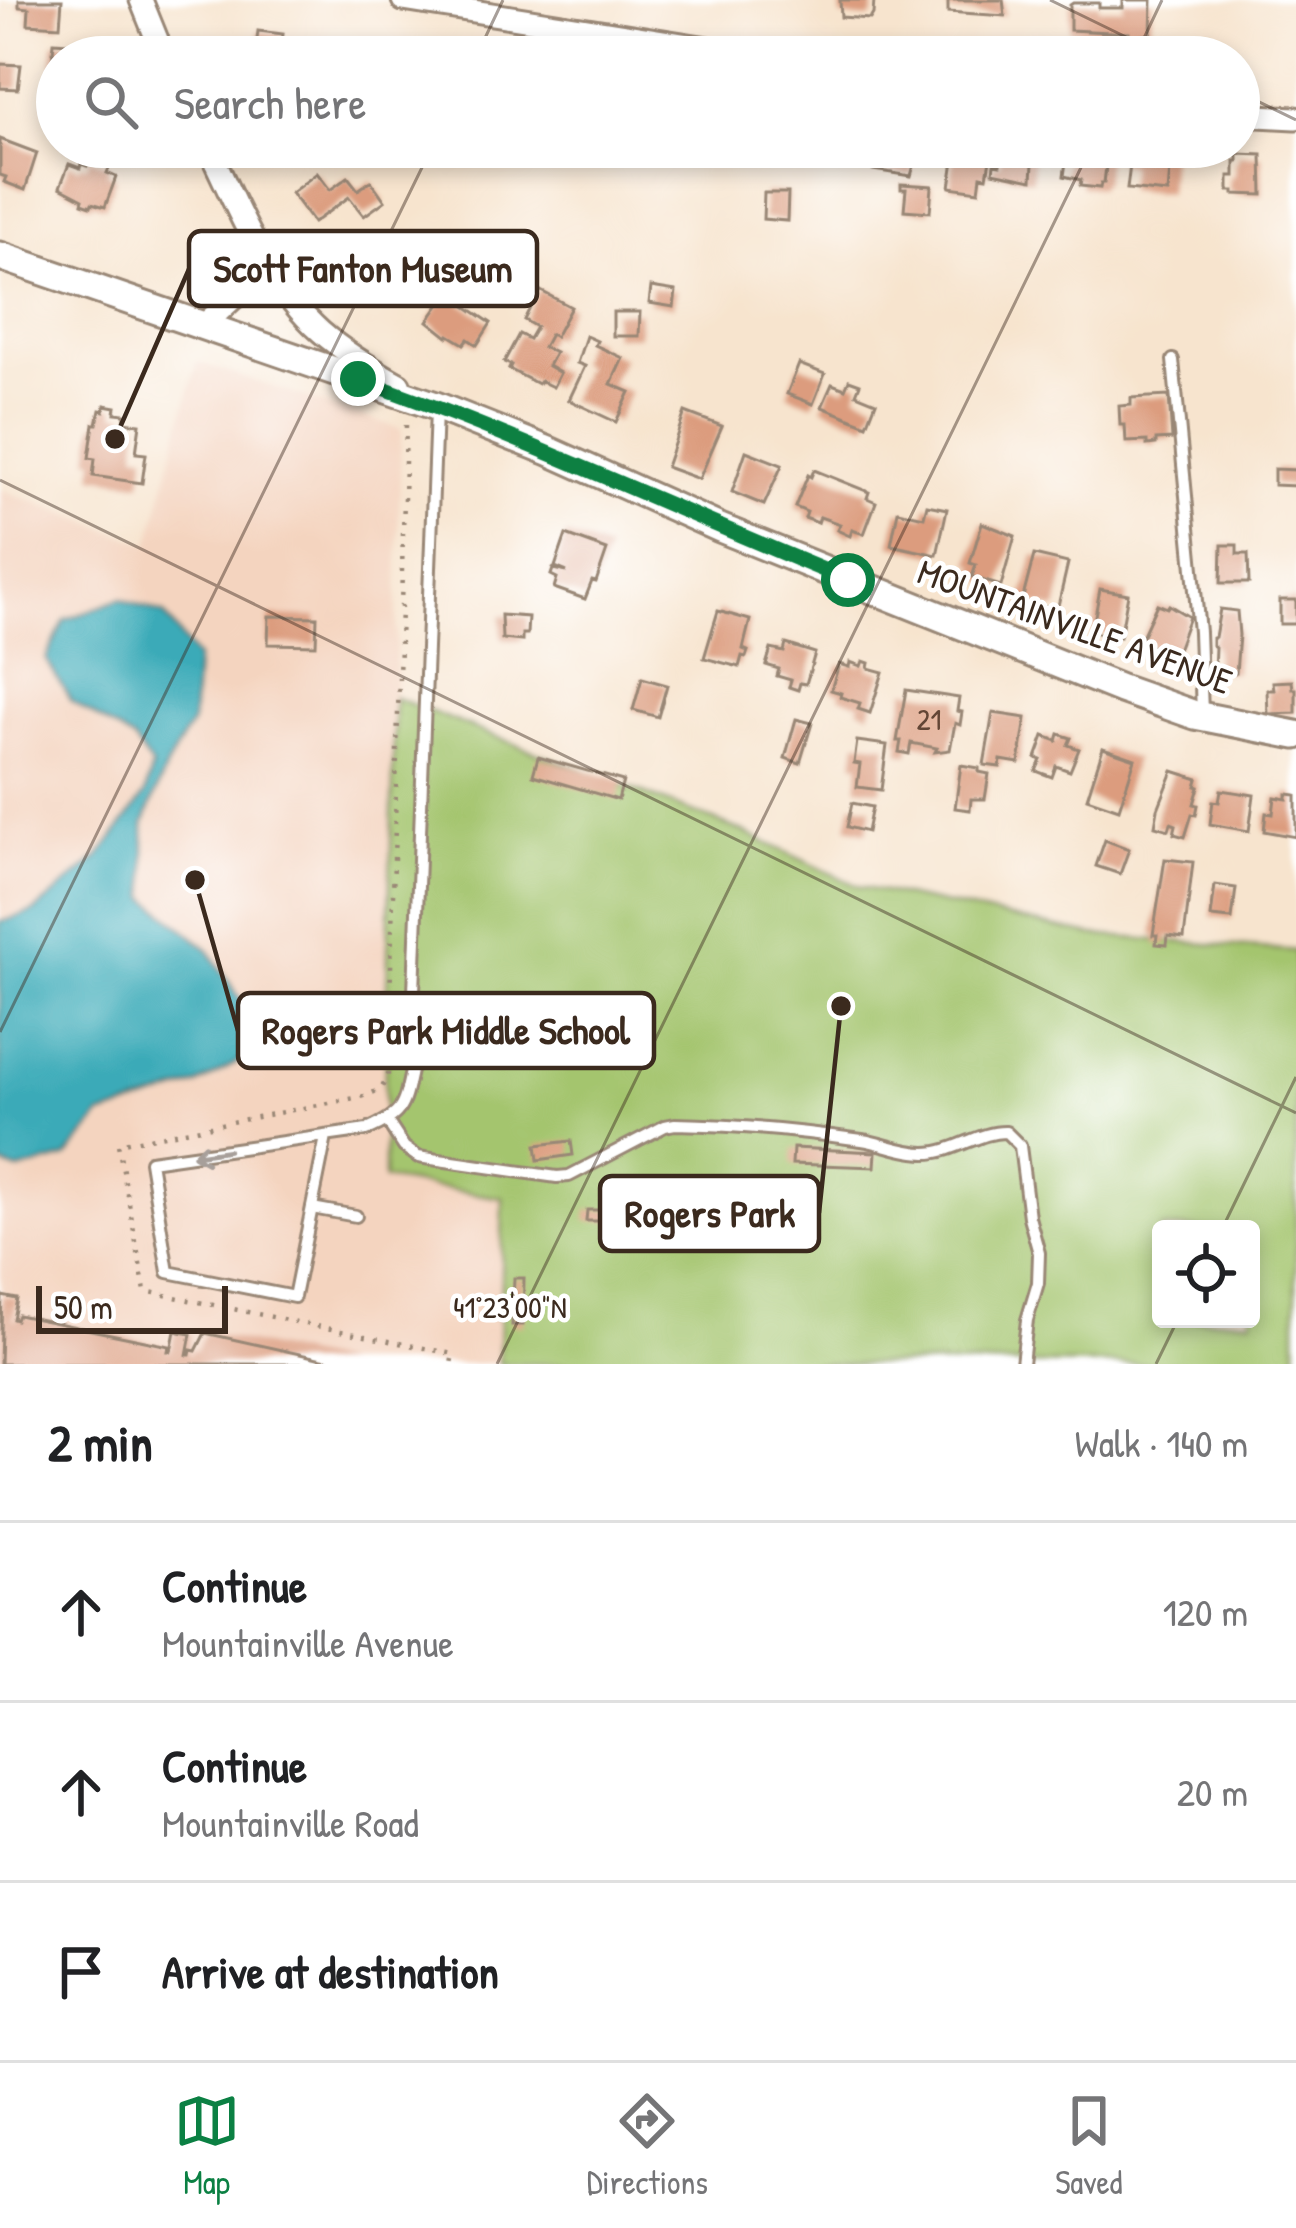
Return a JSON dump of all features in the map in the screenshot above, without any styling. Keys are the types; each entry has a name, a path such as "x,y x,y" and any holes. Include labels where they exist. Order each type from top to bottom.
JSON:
{"street":[{"path":"141,0 156,36"},
{"path":"403,0 632,36"},
{"path":"1260,117 1296,118"},
{"path":"218,168 264,261 320,331 436,406"},
{"name":"MOUNTAINVILLE AVENUE","path":"0,256 436,406 782,554 1121,689 1202,716 1296,735"},
{"path":"204,325 242,290 264,261"}],"lane":[{"path":"1173,360 1199,632 1202,716"},
{"path":"326,1138 294,1297 168,1272 150,1161 367,1130 387,1121 404,1105 411,1071 436,406"},
{"path":"387,1121 404,1148 418,1157 557,1177 569,1176 675,1124 736,1124 870,1141 922,1153 1006,1132 1020,1146 1029,1217 1039,1252 1022,1364"},
{"path":"312,1208 356,1216"}],"path":[{"path":"406,424 388,1076 381,1089 365,1096 118,1144 145,1291 453,1354 451,1364"}],"shaded area":[{"path":"197,362 401,429 384,1178 504,1198 499,1364 0,1364 0,489 149,545"}],"green space":[{"path":"395,698 739,830 860,887 1092,935 1296,951 1296,1364 499,1364 503,1198 384,1179"}],"water":[{"path":"120,599 164,614 196,658 192,722 166,767 144,824 147,898 208,949 248,1011 243,1059 197,1085 101,1116 66,1158 18,1171 0,1164 0,922 35,911 99,857 145,794 152,767 133,740 71,701 46,659 65,620"}],"building":[{"path":"19,0 62,0 60,26 28,24 29,8 19,7"},
{"path":"840,0 874,0 873,14 870,19 841,17"},
{"path":"948,0 1003,0 1005,16 948,12"},
{"path":"1123,0 1152,0 1151,34 1070,30 1073,3 1123,8"},
{"path":"0,64 21,65 18,89 0,88"},
{"path":"0,139 36,153 25,190 4,182 6,177 0,175"},
{"path":"1262,155 1263,195 1229,191 1229,176 1235,176 1235,168 1260,168"},
{"path":"67,168 109,168 107,173 116,177 105,207 82,203 83,199 60,187"},
{"path":"873,168 913,168 911,176"},
{"path":"953,168 989,168 987,177 981,176 979,191 950,187"},
{"path":"994,168 1033,168 1032,180 993,172"},
{"path":"1065,168 1106,168 1100,188 1080,186 1081,180 1064,176"},
{"path":"1130,168 1170,168 1168,193 1127,189"},
{"path":"317,173 330,190 348,177 358,190 371,181 385,201 364,216 349,197 313,223 291,193"},
{"path":"901,184 932,186 930,212 904,210 906,189"},
{"path":"764,193 788,193 787,221 763,219"},
{"path":"453,286 461,291 455,299 491,323 477,345 448,337 428,321"},
{"path":"651,287 676,291 674,307 649,303"},
{"path":"539,290 571,307 555,337 550,334 543,347 555,353 548,366 560,373 553,387 538,384 504,362 519,334 529,339 536,327 524,320"},
{"path":"613,312 640,312 639,336 613,336"},
{"path":"586,336 623,358 611,384 630,392 616,422 569,400 585,366 577,363"},
{"path":"799,364 825,374 813,404 787,394"},
{"path":"849,380 860,384 856,394 876,402 867,425 822,407 832,384 845,389"},
{"path":"1169,396 1172,439 1147,445 1147,441 1126,442 1119,406 1131,405 1131,398"},
{"path":"105,405 125,414 124,422 140,424 136,453 146,454 142,483 93,476 95,459 89,458 94,424"},
{"path":"685,412 722,426 699,479 666,467"},
{"path":"746,451 782,465 764,505 732,492"},
{"path":"1274,469 1296,470 1296,486 1274,485"},
{"path":"814,470 869,492 867,498 876,502 864,534 852,530 850,536 837,530 840,524 820,517 818,523 795,507"},
{"path":"927,505 947,509 937,555 891,545 898,511 924,517"},
{"path":"982,523 1015,536 1001,586 972,577 976,565 970,563"},
{"path":"566,535 607,550 585,599 554,588 553,569 567,572 555,567"},
{"path":"1222,545 1237,545 1237,554 1248,554 1249,583 1221,583"},
{"path":"1034,555 1068,563 1057,610 1022,601"},
{"path":"1100,589 1128,594 1120,637 1092,632"},
{"path":"1280,600 1296,600 1296,624 1280,624"},
{"path":"1157,604 1189,617 1175,655 1150,651 1151,646 1140,641"},
{"path":"1220,609 1237,611 1236,673 1214,671 1212,638"},
{"path":"718,611 750,620 743,649 748,651 739,667 704,658"},
{"path":"501,615 528,617 522,641 502,639"},
{"path":"269,616 317,617 316,645 268,644"},
{"path":"786,644 815,653 806,684 800,683 798,690 789,687 791,680 777,676 779,669 766,665 771,649 784,652"},
{"path":"863,661 869,663 868,668 883,672 870,713 831,690 839,664 861,666"},
{"path":"642,678 667,685 658,717 633,710"},
{"path":"1292,681 1296,713 1268,714 1267,690 1274,690 1273,682"},
{"path":"906,690 959,698 960,725 955,723 950,750 935,752 937,748 911,743 909,754 899,752"},
{"path":"993,713 1026,718 1019,763 1001,760 1000,767 984,765"},
{"path":"796,719 812,723 800,763 785,758"},
{"path":"1059,734 1071,738 1068,745 1079,749 1070,771 1056,766 1052,777 1036,771 1044,736 1057,741"},
{"path":"857,741 887,745 881,790 857,787"},
{"path":"1103,748 1135,759 1119,809 1087,798"},
{"path":"538,757 623,781 618,800 533,775"},
{"path":"961,765 989,774 985,799 971,799 970,810 955,808"},
{"path":"1173,771 1198,779 1196,815 1192,814 1185,837 1174,834 1176,825 1171,823 1169,830 1155,826"},
{"path":"1221,790 1254,795 1249,831 1210,824 1213,801 1219,802"},
{"path":"1287,794 1296,795 1296,837 1264,831 1266,813 1273,814 1275,797 1287,799"},
{"path":"852,803 872,807 867,832 847,827"},
{"path":"1105,840 1129,849 1120,874 1096,866"},
{"path":"1165,859 1193,862 1184,938 1168,936 1167,945 1156,944 1157,935 1153,935"},
{"path":"1215,885 1236,888 1232,919 1211,917"},
{"path":"571,1141 573,1155 538,1160 536,1145"},
{"path":"793,1148 876,1152 875,1167 792,1164"},
{"path":"587,1210 634,1210 634,1221 586,1221"},
{"path":"514,1278 524,1278 523,1325 512,1325"},
{"path":"2,1296 17,1299 16,1320 18,1315 169,1346 168,1351 175,1331 191,1334 187,1355 196,1351 205,1333 345,1364 0,1364"}],"place":[{"name":"Scott Fanton Museum","path":"115,439"},
{"name":"Rogers Park Middle School","path":"195,880"},
{"name":"Rogers Park","path":"841,1006"}],"route":[{"path":"358,379 549,451 848,580"}]}
